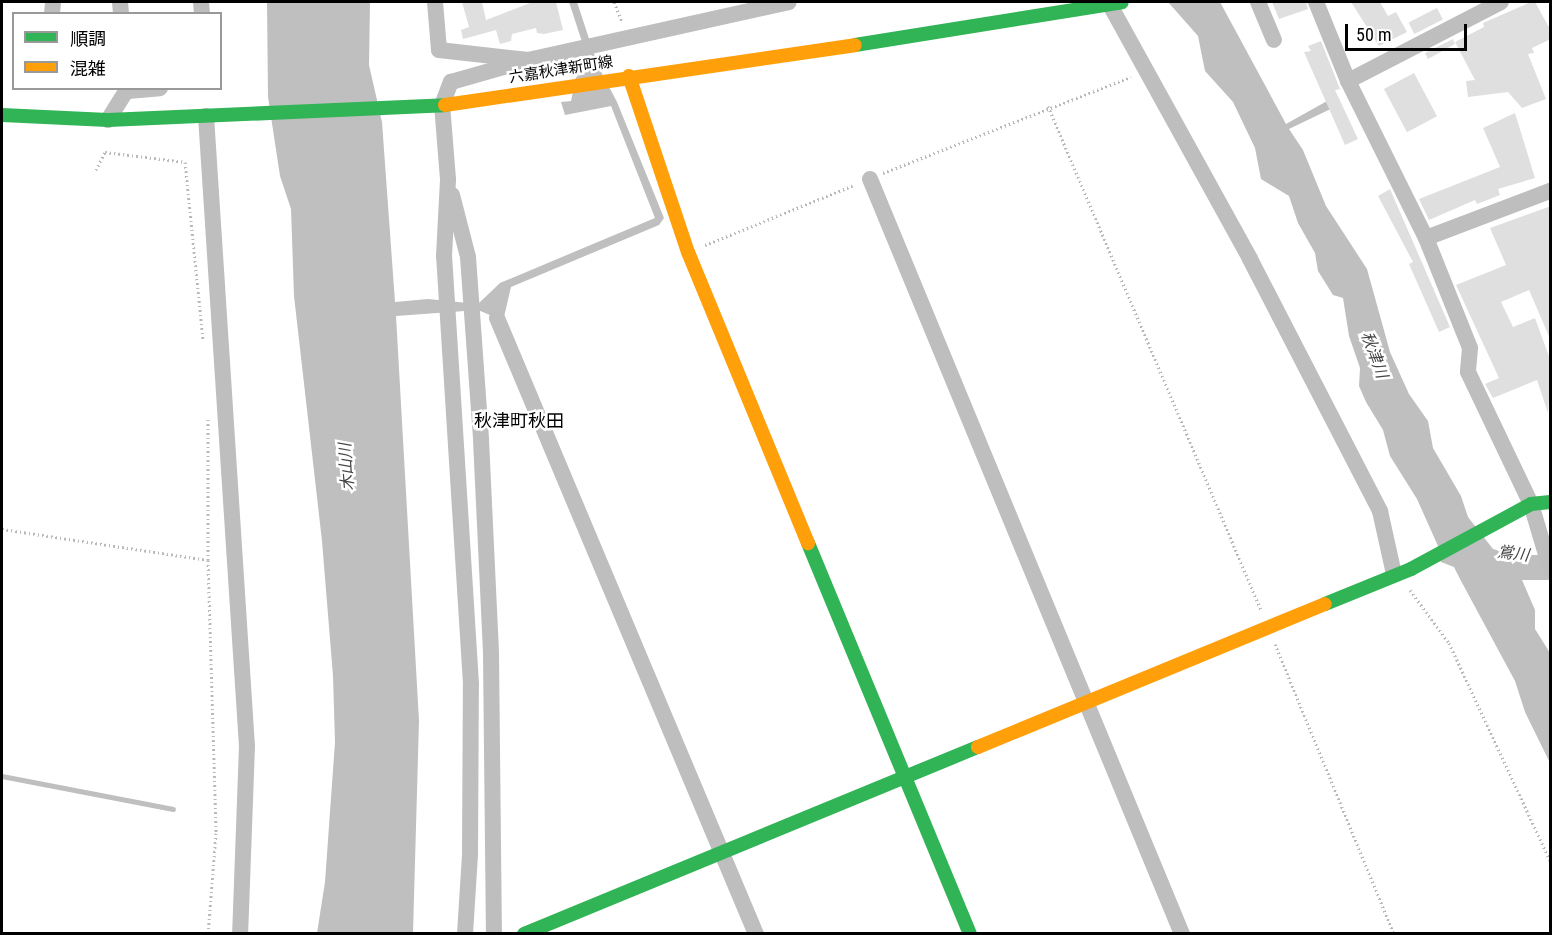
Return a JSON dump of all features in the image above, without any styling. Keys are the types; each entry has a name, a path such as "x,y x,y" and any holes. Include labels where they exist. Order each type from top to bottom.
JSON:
{"street":[{"path":"435,2 439,50 528,60"},
{"path":"465,933 470,854 471,684 444,256 448,179 442,105 451,82 528,60 627,36 789,2"},
{"path":"1258,2 1274,40"},
{"path":"1316,2 1348,81 1426,238 1470,348 1468,372 1530,504 1549,564"},
{"path":"1348,81 1501,2"},
{"path":"1116,3 1147,71 1250,259 1380,511 1394,574"},
{"name":"六嘉秋津新町線","path":"2,115 108,120 442,105 630,76 936,34 1116,3"},
{"path":"630,76 688,252 970,933"},
{"path":"108,120 128,90"},
{"path":"206,116 247,747 240,933"},
{"path":"448,179 468,257 481,440 491,654 494,933"},
{"path":"870,179 1182,933"},
{"path":"1426,238 1551,190"},
{"path":"497,318 756,933"},
{"path":"535,932 904,776 1411,569 1530,504 1551,502"}],"path":[{"path":"614,2 627,36"},
{"path":"688,252 1048,106 1147,71"},
{"path":"1048,106 1268,627 1394,933"},
{"path":"96,170 105,152 185,162 203,349"},
{"path":"208,408 207,560 216,833 208,933"},
{"path":"2,529 207,560"},
{"path":"1394,574 1421,600 1449,643 1551,861"}],"water":[{"name":"木山川","path":"267,2 370,2 369,65 382,122 395,302 428,299 478,304 500,283 655,218 611,106 565,115 561,102 571,101 578,68 586,54 569,2 577,2 598,66 617,102 664,218 659,225 511,287 504,317 497,318 478,310 396,316 419,721 413,933 317,933 325,882 335,742 333,676 322,541 294,296 291,209 280,176 268,97"},
{"name":"秋津川","path":"1168,2 1220,2 1286,124 1336,96 1341,104 1289,129 1303,150 1326,206 1367,269 1390,352 1409,394 1428,421 1433,448 1461,496 1468,517 1493,549 1515,555 1550,555 1550,580 1522,580 1535,610 1535,629 1550,653 1550,763 1525,712 1515,681 1454,567 1441,562 1438,546 1417,499 1390,456 1383,430 1359,386 1360,368 1349,336 1343,298 1333,295 1318,271 1315,253 1298,223 1289,196 1261,179 1255,148 1233,102 1205,71 1198,36"}],"building":[{"path":"462,2 482,2 486,20 533,2 556,2 563,30 544,34 537,33 536,28 512,34 511,41 500,44 496,30 463,39 461,30 469,27"},
{"path":"1272,2 1306,2 1308,9 1279,19"},
{"path":"1351,2 1380,2 1388,16 1396,12 1407,32 1379,46"},
{"path":"1535,2 1551,31 1551,39 1532,48 1534,53 1528,54 1546,99 1522,108 1508,92 1468,97 1466,81 1475,80 1455,42 1484,27 1483,23"},
{"path":"1437,8 1443,20 1414,34 1408,23"},
{"path":"1453,39 1455,44 1428,59 1425,53"},
{"path":"1321,41 1340,89 1335,90 1358,139 1345,145 1304,52 1311,51 1308,46"},
{"path":"1414,73 1437,116 1407,132 1384,89"},
{"path":"1515,113 1535,178 1498,189 1500,195 1477,204 1475,200 1429,220 1419,199 1500,167 1483,128"},
{"path":"1390,189 1450,327 1439,332 1409,264 1413,262 1378,196"},
{"path":"1551,206 1551,341 1529,290 1501,302 1513,327 1535,318 1551,362 1548,413 1537,380 1493,398 1485,384 1499,378 1456,285 1506,265 1490,228"}],"waterway":[{"path":"2,776 173,809"}],"traffic: fast":[{"path":"855,45 1122,2"},
{"path":"2,115 108,120 445,105"},
{"path":"1325,604 1411,569 1531,504 1550,502"},
{"path":"808,543 970,934"},
{"path":"524,934 978,747"}],"traffic: slow":[{"path":"445,105 855,45"},
{"path":"629,76 688,252 808,543"},
{"path":"978,747 1325,604"}],"district":[{"name":"秋津町秋田","path":"519,421"}],"water label":[{"name":"鴬川","path":"1513,554"}]}
